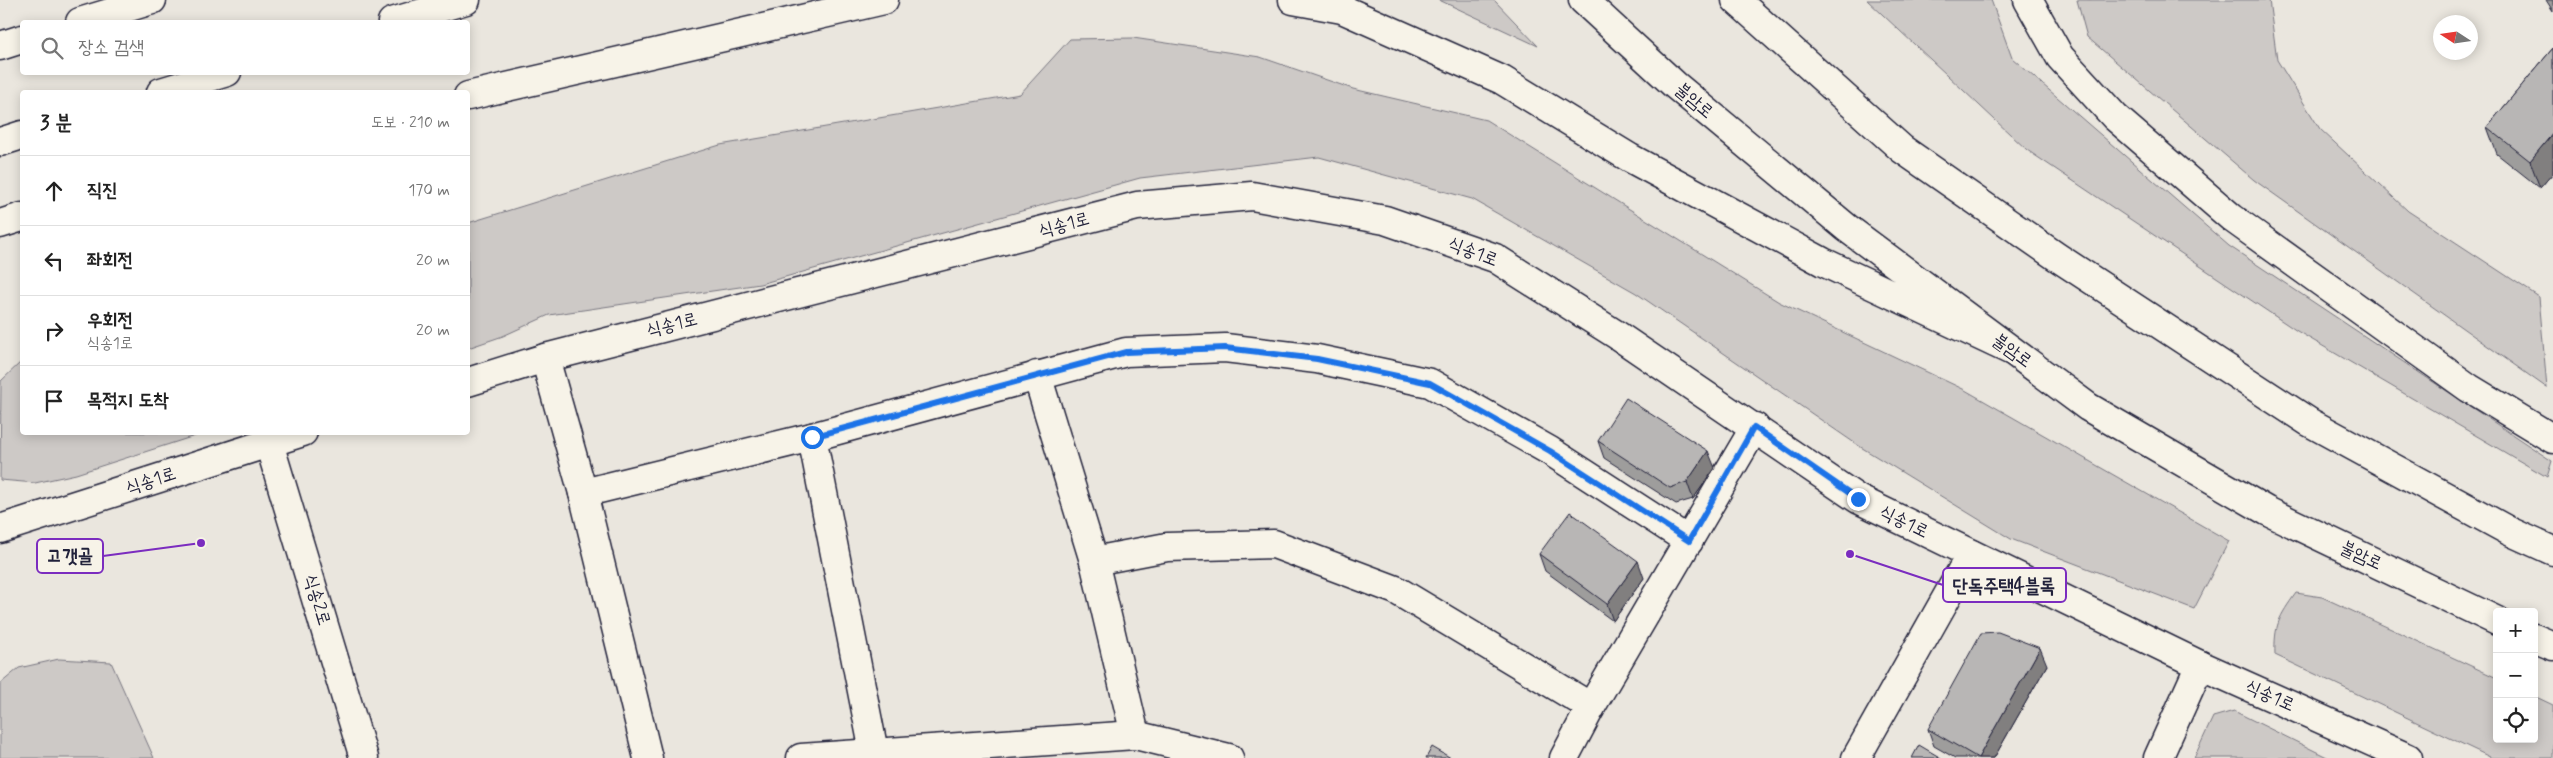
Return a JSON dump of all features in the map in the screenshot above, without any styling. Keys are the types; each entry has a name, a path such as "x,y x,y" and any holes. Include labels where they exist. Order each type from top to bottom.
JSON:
{"main road":[{"path":"87,20 152,0"},
{"path":"399,20 466,0"},
{"path":"470,96 884,0"},
{"path":"1294,0 1342,9 1502,80 1630,158 1814,257 2010,350"},
{"name":"불암로","path":"1582,0 1675,85 1848,228 2088,407 2267,511 2493,618"},
{"path":"1736,0 1902,149 2057,257 2309,422 2509,531 2553,551"},
{"path":"2028,0 2060,57 2115,117 2232,218 2469,388 2553,439"},
{"path":"0,46 20,40"},
{"path":"168,90 217,75"},
{"path":"0,142 20,136"},
{"name":"식송1로","path":"470,381 545,358 1137,206 1252,196 1385,220 1495,258 1754,427 1858,499 2200,665 2408,758"},
{"path":"0,224 20,218"},
{"path":"583,493 812,437 1126,352 1225,348 1317,359 1430,383 1550,451 1689,541"},
{"path":"545,358 583,493 648,758"},
{"path":"1037,375 1094,561 1135,734"},
{"path":"1564,758 1754,427"},
{"name":"식송1로","path":"0,529 294,435"},
{"path":"812,437 874,752"},
{"name":"식송2로","path":"269,443 364,758"},
{"path":"1094,561 1167,547 1274,544 1396,590 1592,707"},
{"path":"1856,758 1971,554"},
{"path":"2538,640 2553,646"},
{"path":"2158,758 2200,665"},
{"path":"801,758 1135,734 1229,758"}],"shaded area":[{"path":"1439,0 1494,0 1538,46"},
{"path":"1867,0 1991,0 2012,58 2229,246 2552,461 2547,477 2297,331 2027,150"},
{"path":"2077,0 2269,0 2277,60 2320,129 2408,211 2539,297 2547,388 2254,180 2087,37"},
{"path":"1133,38 1260,57 1353,89 1486,120 1779,302 1965,390 2229,541 2194,609 2011,539 1859,446 1636,293 1472,199 1319,157 1140,178 760,284 549,315 503,336 470,347 470,222 720,145 1020,94 1070,39"},
{"path":"20,363 20,435 198,435 76,474 35,483 0,480 1,381"},
{"path":"2296,593 2322,597 2493,676 2493,743 2538,743 2538,698 2553,705 2553,758 2492,758 2275,655 2275,636 2285,609"},
{"path":"59,659 111,662 154,758 0,758 0,684 19,668"},
{"path":"2234,711 2329,758 2194,758 2213,717"}],"building":[{"path":"2553,48 2553,133 2530,161 2487,127"},
{"path":"1626,398 1708,451 1687,482 1670,488 1598,441"},
{"path":"1570,512 1638,561 1607,604 1539,554"},
{"path":"1998,632 2040,648 1978,758 1928,729 1981,633"},
{"path":"1919,745 1941,758 1912,758"},
{"path":"1432,747 1451,758 1426,758"}],"place":[{"name":"고갯골","path":"201,543"},
{"name":"단독주택4블록","path":"1850,554"}],"route":[{"path":"812,437 1126,352 1225,348 1317,359 1430,383 1550,451 1689,541 1754,427 1858,499"}]}
